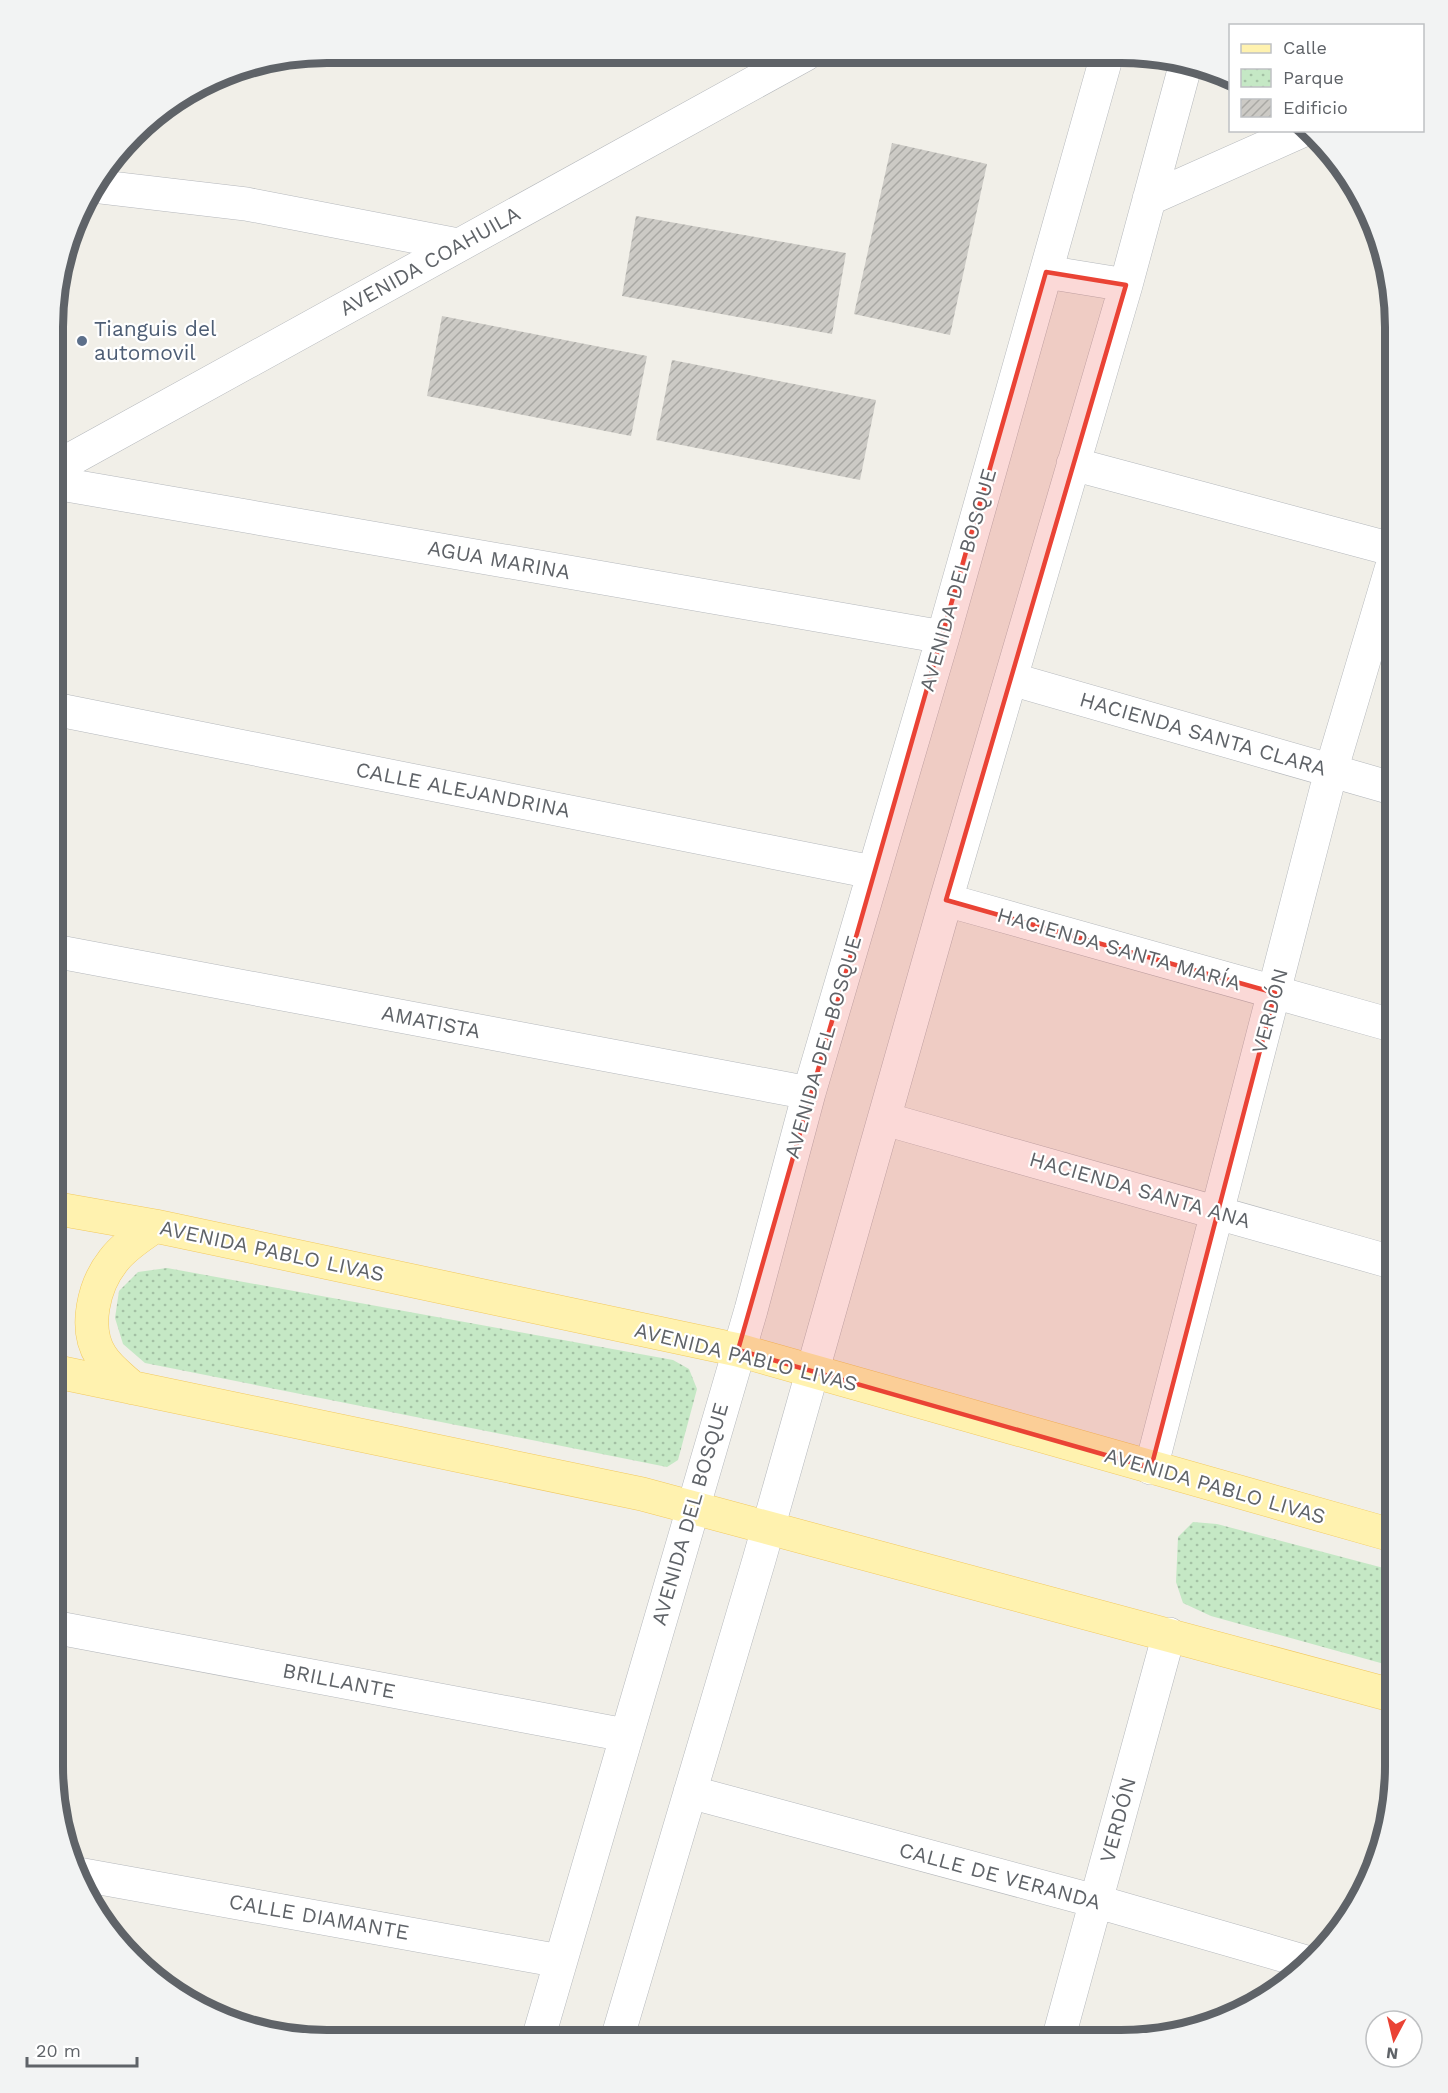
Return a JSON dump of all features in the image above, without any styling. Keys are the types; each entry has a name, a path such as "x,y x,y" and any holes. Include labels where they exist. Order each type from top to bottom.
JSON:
{"main road":[{"name":"AVENIDA PABLO LIVAS","path":"63,1210 155,1226 738,1350 1385,1533"},
{"path":"133,1388 108,1366 99,1354 93,1338 92,1317 103,1276 113,1260 155,1226"},
{"path":"63,1373 610,1487 769,1526 1385,1693"}],"street":[{"name":"AVENIDA COAHUILA","path":"63,464 790,63"},
{"name":"AVENIDA DEL BOSQUE","path":"541,2030 738,1350 872,872 943,637 1105,63"},
{"path":"620,2030 769,1526 946,900 1126,285 1184,71"},
{"path":"1149,199 1299,132"},
{"path":"104,187 246,204 458,245"},
{"path":"1046,272 1126,285"},
{"path":"1073,464 1385,547"},
{"name":"AGUA MARINA","path":"63,484 943,637"},
{"name":"VERDÓN","path":"1151,1468 1216,1211 1275,993 1330,771 1385,589"},
{"name":"HACIENDA SANTA CLARA","path":"1011,679 1385,786"},
{"name":"CALLE ALEJANDRINA","path":"63,712 872,872"},
{"name":"HACIENDA SANTA MARÍA","path":"946,900 1385,1023"},
{"name":"AMATISTA","path":"63,953 809,1093"},
{"name":"HACIENDA SANTA ANA","path":"885,1119 1385,1260"},
{"name":"BRILLANTE","path":"63,1629 625,1735"},
{"name":"VERDÓN","path":"1061,2030 1169,1634"},
{"name":"CALLE DE VERANDA","path":"690,1792 1095,1901 1300,1960"},
{"name":"CALLE DIAMANTE","path":"87,1876 560,1960"}],"highlighted area":[{"path":"1046,272 1126,285 946,900 1275,993 1151,1468 738,1350"}],"green space":[{"path":"167,1268 673,1360 689,1369 697,1389 678,1460 667,1467 145,1363 123,1344 115,1318 119,1291 138,1272"},
{"path":"1193,1522 1217,1524 1385,1568 1385,1664 1211,1616 1183,1603 1176,1582 1178,1537"}],"building":[{"path":"892,143 987,164 950,335 854,314"},
{"path":"636,216 846,253 832,334 622,296"},
{"path":"442,316 647,356 631,436 427,396"},
{"path":"672,360 876,400 860,480 656,440"}],"place":[{"name":"Tianguis del automovil","path":"82,341"}]}
